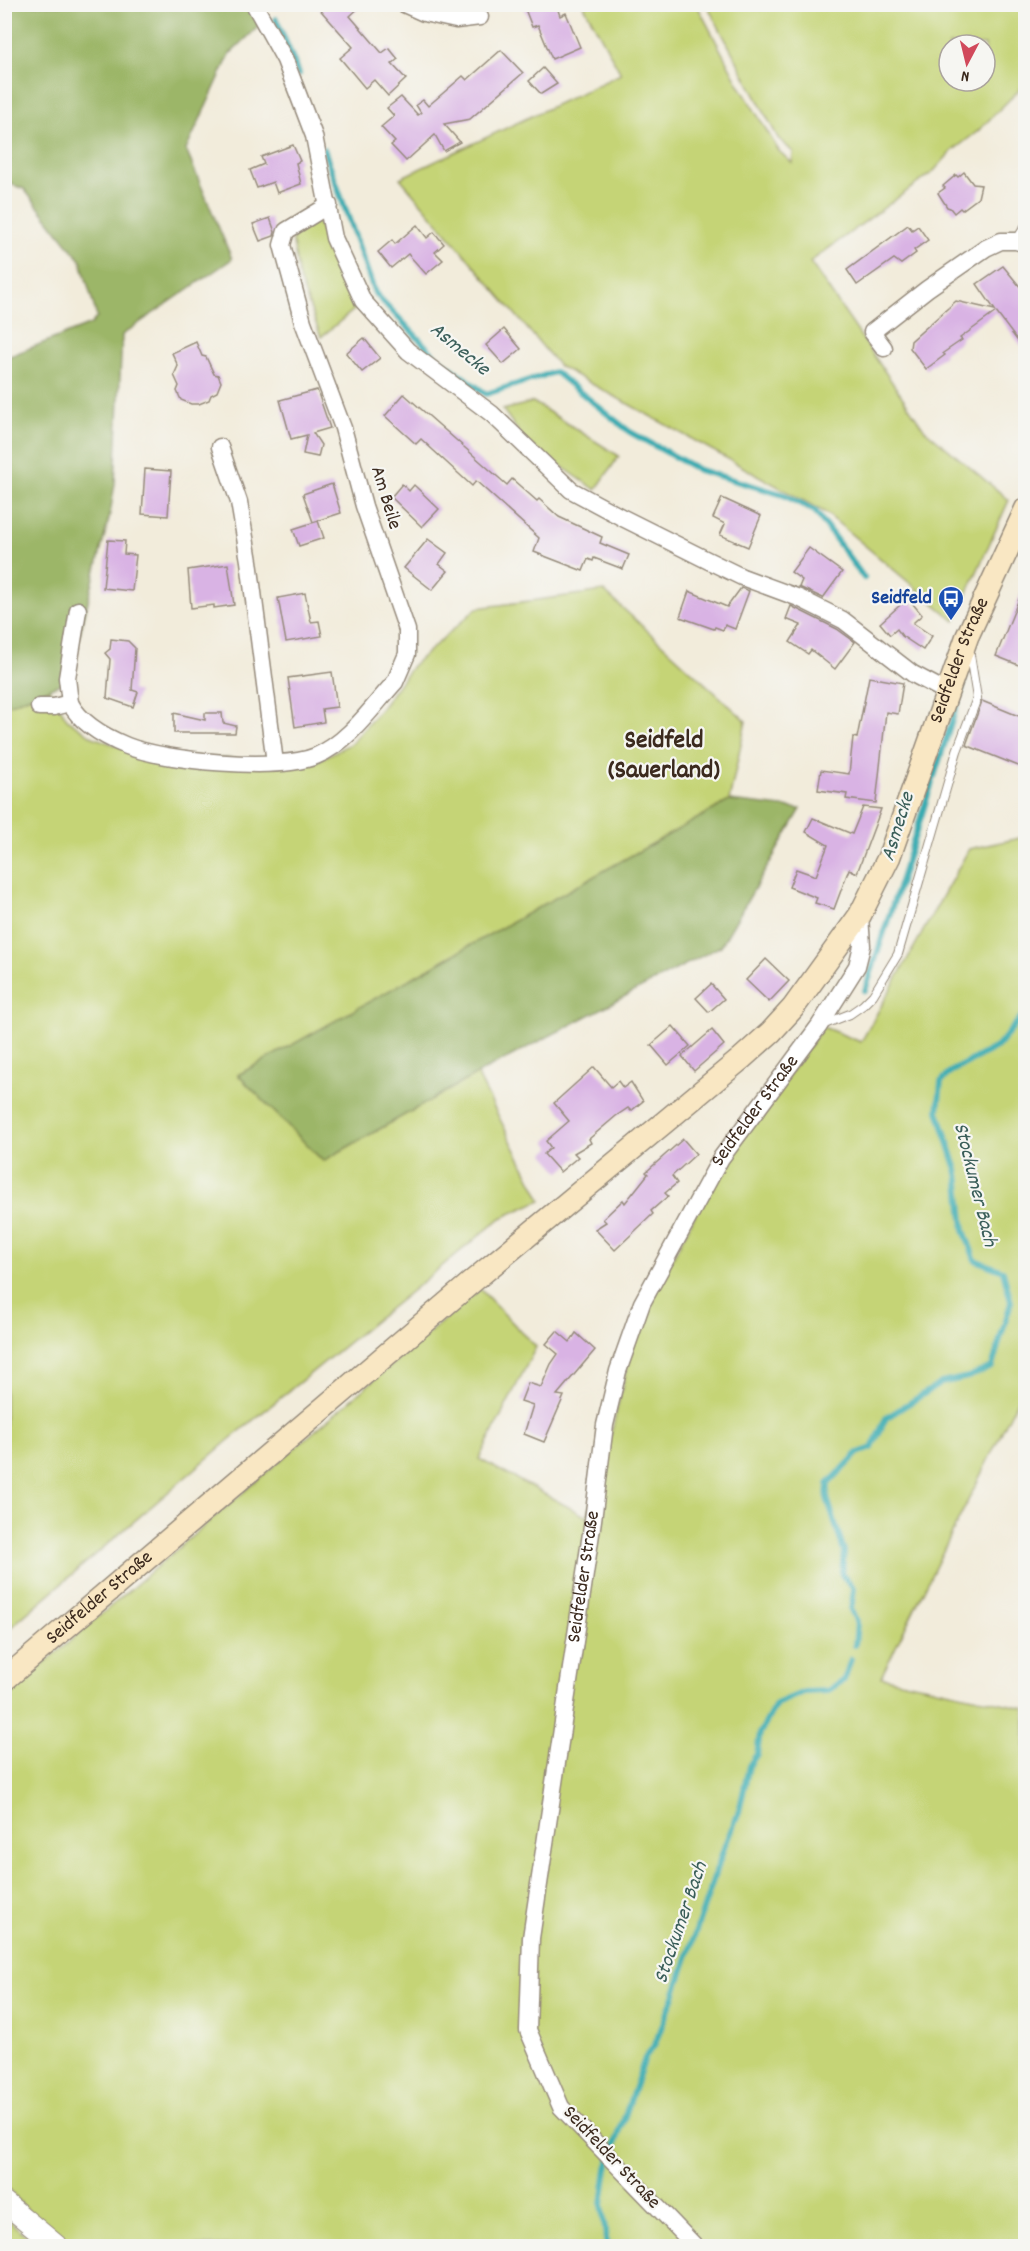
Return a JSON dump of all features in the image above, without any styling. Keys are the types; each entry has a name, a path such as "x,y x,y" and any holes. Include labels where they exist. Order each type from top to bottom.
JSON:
{"main road":[{"name":"Seidfelder Straße","path":"4,1680 473,1281 771,1032 793,1008 860,915 889,857 967,637 1026,509"}],"street":[{"path":"254,4 285,60 314,136 334,238 363,301 408,351 492,414 571,490 742,577 799,598 843,620 913,674 947,692"},
{"path":"404,4 424,13 456,20 480,17"},
{"name":"Am Beile","path":"70,703 76,715 86,724 126,746 145,751 218,761 275,763 299,761 332,748 348,734 395,682 407,654 407,630 364,506 343,428 303,322 282,245 286,231 329,205"},
{"path":"884,348 873,332 927,289 986,248 1001,242 1021,243"},
{"path":"220,447 239,502 249,561 275,763"},
{"path":"39,707 54,707 70,703 68,678 78,610"},
{"name":"Seidfelder Straße","path":"695,2247 561,2107 528,2030 531,1938 605,1425 618,1371 642,1303 721,1158 819,1026 857,966 862,946 860,915"},
{"path":"4,2202 57,2247"}],"lane":[{"path":"1021,243 1026,225"},
{"path":"819,1026 850,1014 863,1005 873,994 898,954 957,751 977,698 967,637"}],"green space":[{"path":"583,4 697,5 738,83 779,151 792,163 793,152 778,138 707,5 746,5 756,9 812,7 818,4 1025,5 1025,84 978,131 951,152 933,172 810,262 924,429 1009,500 955,621 826,513 559,366 400,178 621,74"},
{"path":"4,5 251,5 261,24 230,54 186,150 232,259 122,335 115,483 110,514 68,681 5,706 5,358 91,324 97,317 81,261 24,189 5,182"},
{"path":"317,220 355,309 321,337 299,278 292,237"},
{"path":"533,402 619,456 596,490 526,442 503,410"},
{"path":"604,591 746,721 729,801 238,1075 323,1161 477,1074 541,1200 501,1218 230,1439 5,1632 5,706 49,689 67,719 93,737 142,755 315,762 352,743 412,666 477,608"},
{"path":"729,801 801,809 721,946 477,1074 323,1161 238,1075"},
{"path":"1025,837 1025,1385 881,1677 1025,1708 1025,2246 76,2246 24,2207 5,2186 5,1697 480,1289 536,1347 479,1459 587,1517 613,1426 636,1328 715,1177 823,1027 861,1042 969,849"},
{"path":"5,2218 39,2246 5,2246"}],"building":[{"path":"315,4 363,4 350,16 382,53 389,48 398,59 392,64 406,79 388,96 374,80 365,88 340,58 353,47"},
{"path":"523,4 556,4 560,16 566,13 580,47 552,59 538,25 532,27"},
{"path":"501,50 523,73 470,119 444,124 460,142 444,151 435,135 406,161 391,145 395,142 381,127 394,116 387,108 401,97 418,115 421,113 416,105 423,100 428,106 463,76 467,80"},
{"path":"543,68 557,84 541,94 529,81"},
{"path":"293,145 300,161 296,163 301,184 277,193 273,182 257,188 250,170 264,164 261,157"},
{"path":"964,172 973,184 981,185 978,198 954,213 938,193 956,175 958,177"},
{"path":"270,218 275,232 274,236 260,241 253,224"},
{"path":"417,225 427,238 434,232 444,244 435,252 443,260 426,274 408,254 391,268 378,252 392,240 395,244"},
{"path":"908,225 912,230 918,226 928,240 914,250 916,253 901,264 894,259 857,285 847,270"},
{"path":"1003,266 1026,294 1026,352 996,312 960,338 962,340 926,369 910,348 911,341 956,301 995,310 977,284"},
{"path":"504,329 521,349 503,364 486,345"},
{"path":"364,338 380,358 362,372 346,353"},
{"path":"196,342 202,356 206,357 214,374 218,375 221,382 217,392 211,395 209,400 191,404 181,400 177,391 179,386 174,375 178,366 172,353"},
{"path":"317,390 330,428 313,433 321,445 318,457 303,454 307,435 291,439 280,400"},
{"path":"404,394 507,485 512,479 559,517 602,537 600,543 629,555 623,569 594,558 593,561 588,559 583,571 534,552 539,538 476,481 472,486 421,439 416,444 385,416"},
{"path":"145,469 171,471 168,516 142,514"},
{"path":"332,484 341,513 313,522 303,494"},
{"path":"402,484 409,491 414,485 439,509 422,527 391,497"},
{"path":"722,498 761,516 748,547 720,535 725,524 713,518"},
{"path":"318,521 324,538 299,546 293,529"},
{"path":"428,539 447,553 439,564 448,571 432,590 404,568"},
{"path":"108,540 125,541 124,554 136,555 132,591 103,588"},
{"path":"809,548 842,572 823,598 799,587 802,580 791,572"},
{"path":"228,564 234,605 191,608 188,570"},
{"path":"1026,584 1026,668 996,656"},
{"path":"741,588 749,591 735,629 725,625 723,630 715,627 714,629 680,617 689,591 727,607"},
{"path":"305,593 311,622 319,621 322,636 286,642 278,598"},
{"path":"908,598 922,615 913,623 932,636 923,650 902,636 897,629 890,635 880,623"},
{"path":"791,606 837,629 855,642 835,669 811,650 808,654 790,642 801,625 786,619"},
{"path":"111,639 128,641 135,648 132,690 138,692 133,707 107,698 110,659 105,653 110,649"},
{"path":"332,672 337,707 322,709 324,722 295,727 288,678"},
{"path":"869,677 903,683 898,714 886,712 876,803 846,799 847,794 818,790 821,770 849,774 853,737 857,738"},
{"path":"982,701 1026,719 1026,769 966,745"},
{"path":"174,713 205,720 205,713 222,713 223,723 236,726 235,733 174,733"},
{"path":"863,807 881,809 857,873 849,869 834,909 815,903 817,898 789,887 796,869 816,876 828,845 806,832 813,818 852,834"},
{"path":"766,959 789,981 769,1002 746,980"},
{"path":"711,984 724,999 709,1012 696,998"},
{"path":"673,1026 690,1046 668,1065 651,1045"},
{"path":"712,1030 724,1045 694,1071 682,1056"},
{"path":"594,1067 611,1087 618,1081 623,1088 631,1082 643,1101 631,1111 628,1108 616,1116 589,1139 591,1143 574,1153 578,1157 560,1172 544,1154 551,1148 546,1141 569,1121 554,1103"},
{"path":"683,1139 696,1154 672,1176 677,1183 665,1193 668,1196 651,1211 653,1214 615,1250 595,1229 606,1222 603,1219 623,1200 625,1203 648,1174 646,1172"},
{"path":"557,1331 570,1342 576,1333 595,1350 557,1395 564,1396 544,1442 524,1434 533,1405 521,1401 528,1383 541,1387 558,1354 546,1344"}],"waterway":[{"name":"Asmecke","path":"276,19 299,74"},
{"name":"Asmecke","path":"324,149 375,293 436,357 486,394 555,372 630,432 699,470 784,495 815,511 864,578"},
{"name":"Asmecke","path":"865,991 963,686 964,674"},
{"name":"Stockumer Bach","path":"855,1645 857,1622 851,1610 854,1588 842,1575 844,1551 827,1498 828,1484 858,1453 872,1448 886,1418 941,1383 968,1377 992,1367 1011,1302 1003,1271 975,1260 964,1230 958,1173 938,1111 941,1082 950,1072 998,1046 1026,1011"},
{"name":"Stockumer Bach","path":"607,2246 602,2204 607,2168 645,2058 654,2046 674,1996 726,1842 739,1812 749,1766 757,1754 760,1733 776,1704 804,1692 827,1691 844,1680 851,1659"}],"place":[{"name":"Seidfeld","path":"951,622"}],"district":[{"name":"Seidfeld (Sauerland)","path":"664,756"}]}
